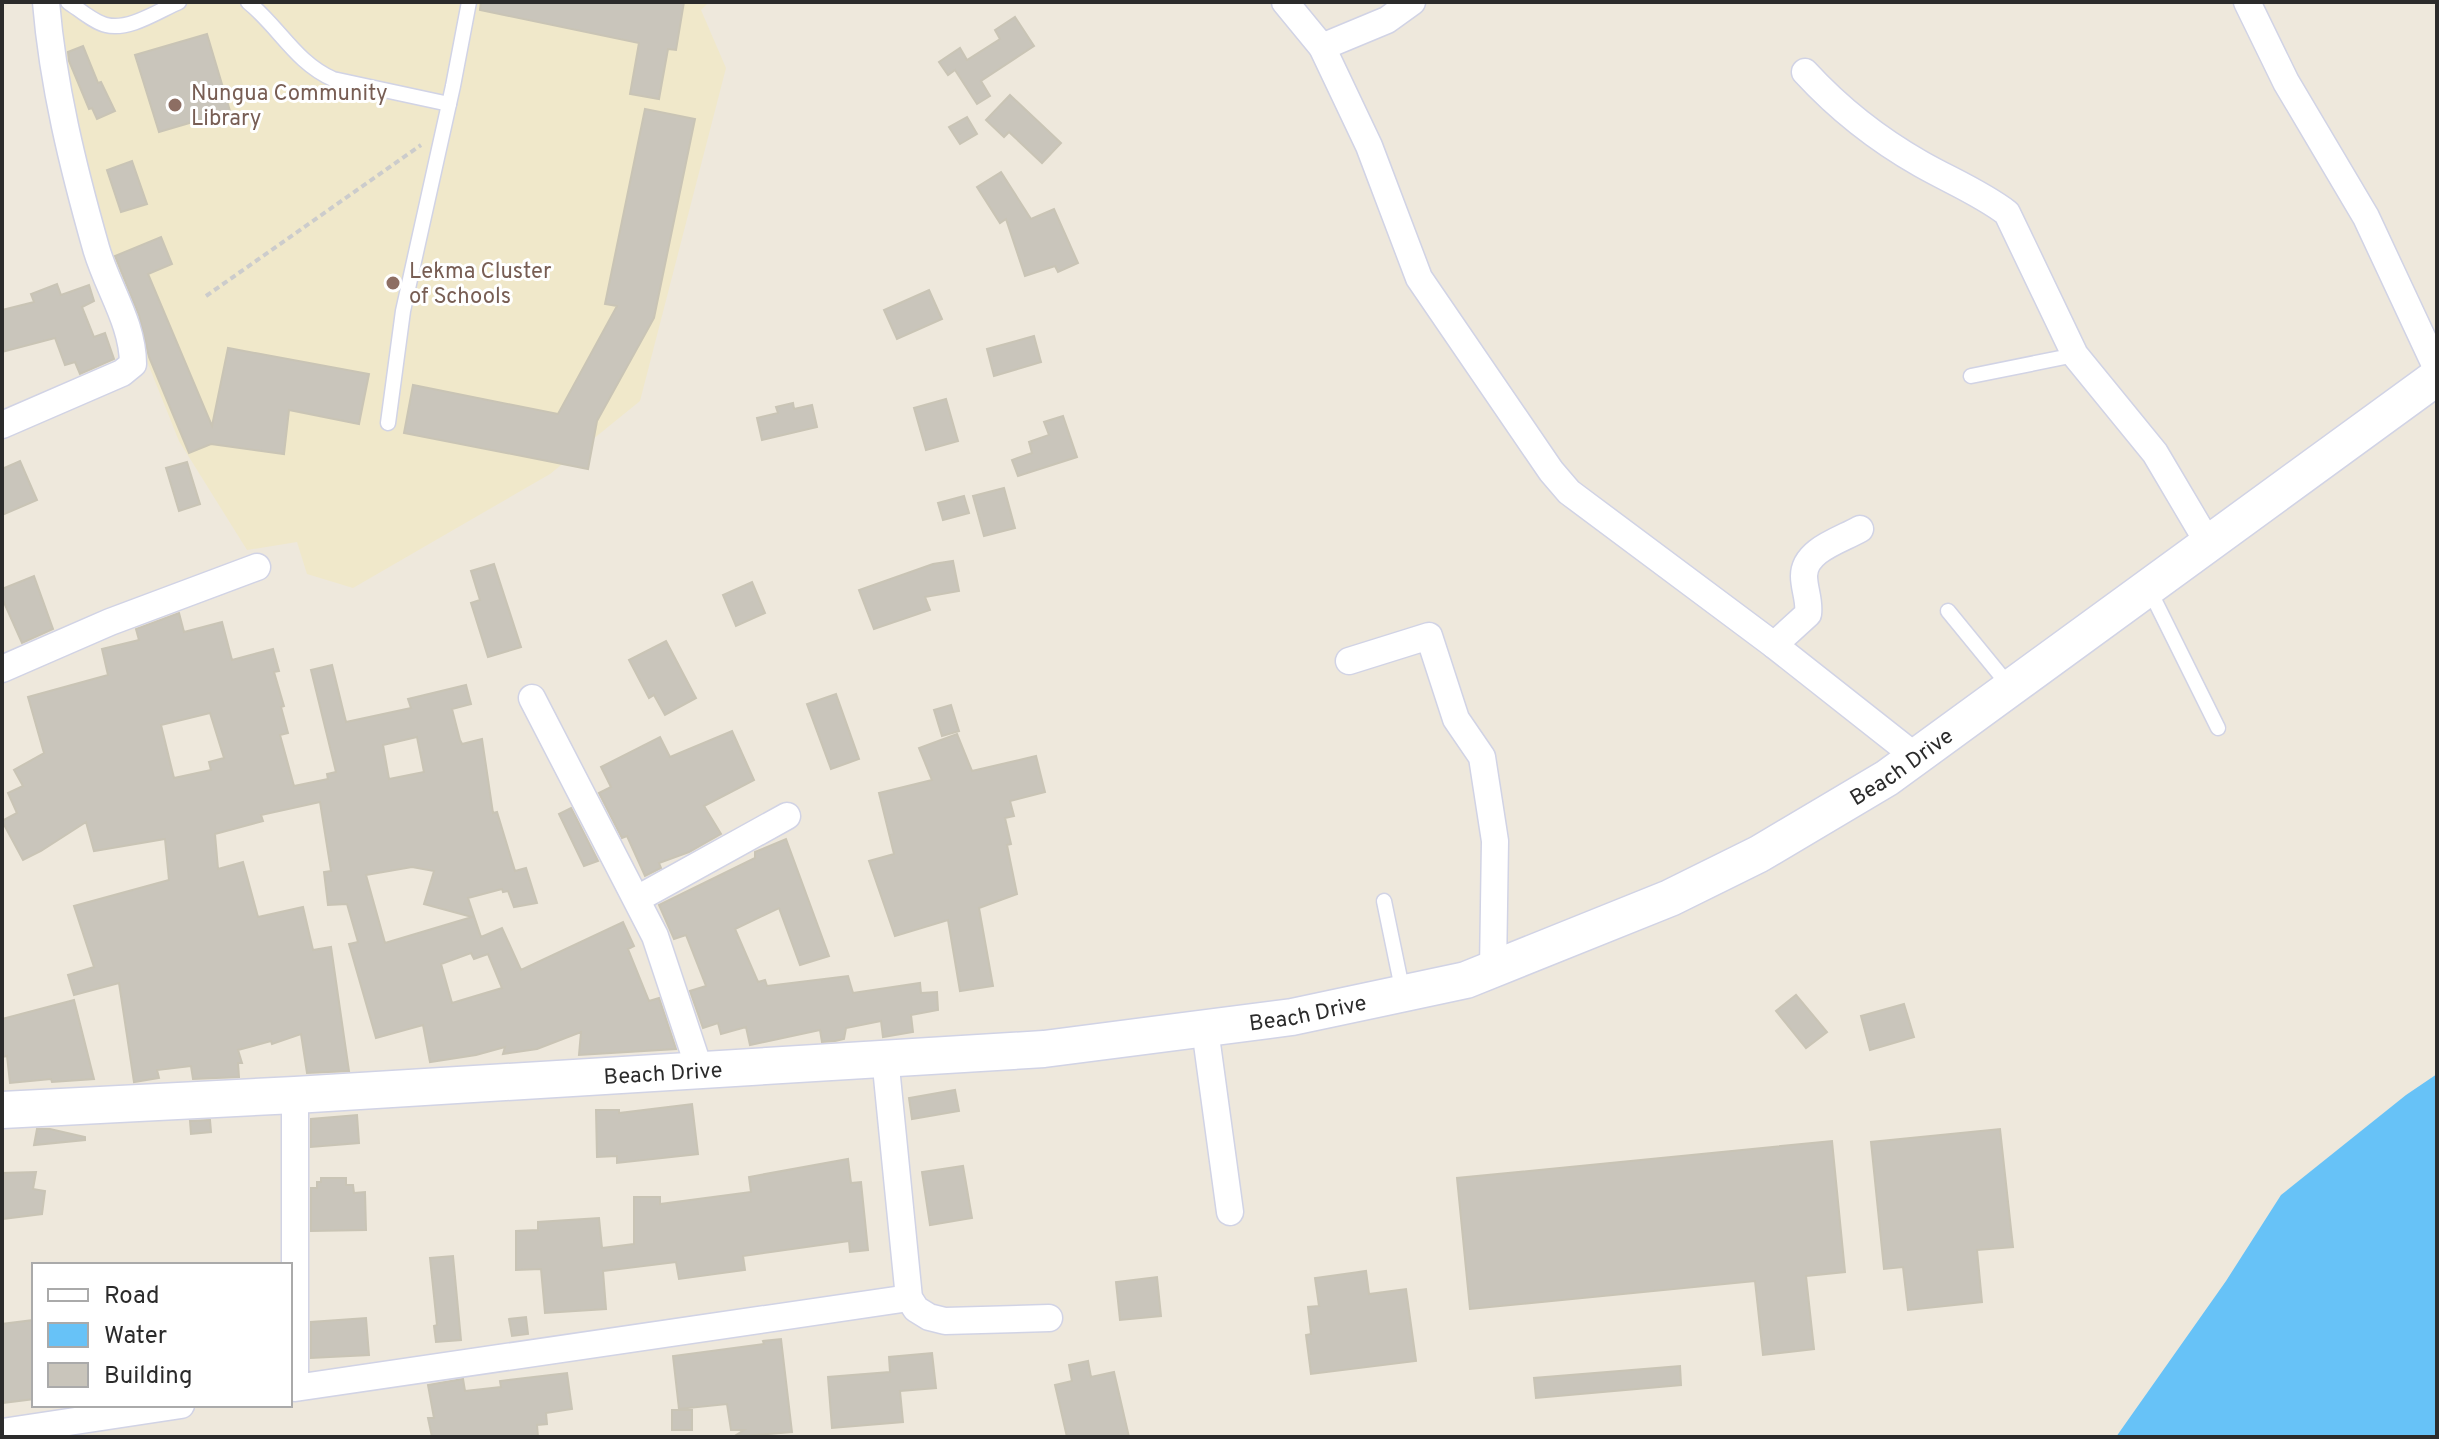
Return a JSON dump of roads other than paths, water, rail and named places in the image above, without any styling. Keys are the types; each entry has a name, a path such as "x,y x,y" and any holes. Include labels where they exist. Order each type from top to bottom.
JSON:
{"street":[{"path":"2,425 122,373 133,364 133,346 97,250 60,111 46,2"},
{"path":"1285,2 1322,47 1369,146 1419,278 1551,471 1569,492 1774,645 1916,757"},
{"path":"1322,47 1387,20 1412,2"},
{"path":"2247,2 2286,82 2366,217 2437,369"},
{"path":"1805,72 1859,124 2007,213 2075,355 2155,453 2210,546"},
{"name":"Beach Drive","path":"2,1110 1044,1049 1292,1017 1466,980 1670,898 1759,854 1887,778 2210,546 2437,377"},
{"path":"1774,645 1808,614 1804,576 1806,565 1813,555 1860,529"},
{"path":"2,669 110,622 257,567"},
{"path":"1349,661 1429,636 1456,719 1482,757 1495,841 1493,970"},
{"path":"532,698 655,936 700,1071"},
{"path":"637,899 787,816"},
{"path":"1205,1029 1230,1212"},
{"path":"885,1057 909,1298 916,1309 929,1317 945,1321 1049,1318"},
{"path":"295,1095 292,1388 909,1298"},
{"path":"2,1432 168,1407"}],"lane":[{"path":"68,2 99,22 115,26 126,26 179,2"},
{"path":"248,2 318,73 449,104"},
{"path":"388,423 403,311 469,2"},
{"path":"1971,376 2075,355"},
{"path":"2149,589 2218,728"},
{"path":"1948,611 2012,689"},
{"path":"1384,901 1403,994"}],"water":[{"path":"2437,1074 2437,1437 2116,1437 2226,1281 2281,1195 2406,1095"}],"place":[{"name":"Nungua Community Library","path":"175,105"},
{"name":"Lekma Cluster of Schools","path":"393,283"}]}
